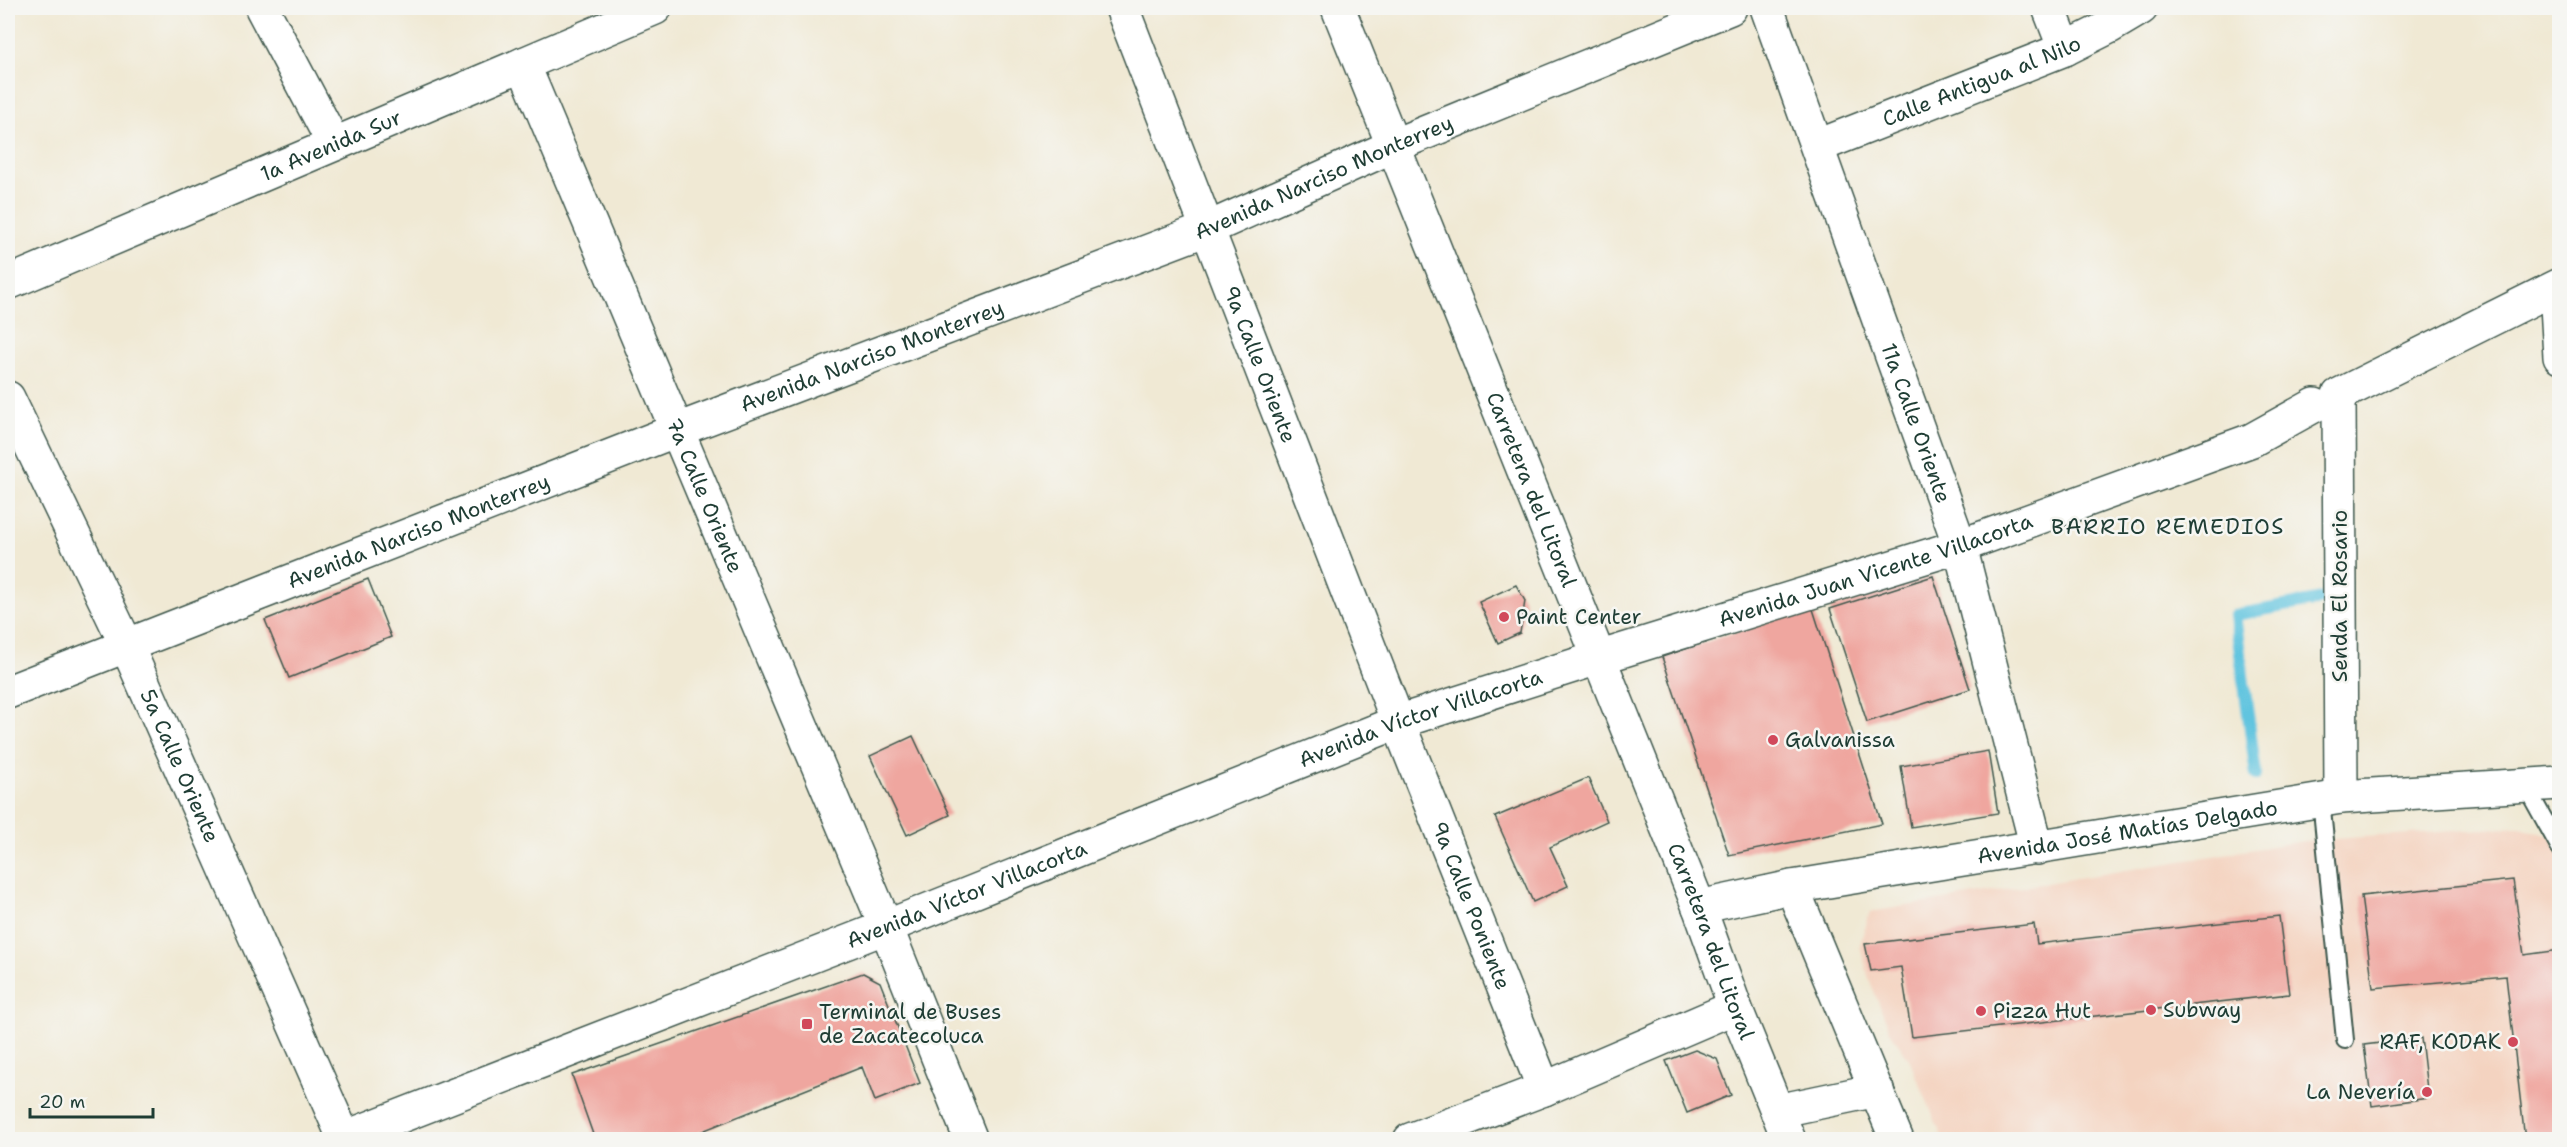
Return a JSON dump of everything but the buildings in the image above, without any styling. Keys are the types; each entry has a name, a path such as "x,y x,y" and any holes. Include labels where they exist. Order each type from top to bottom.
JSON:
{"street":[{"path":"262,8 334,144"},
{"name":"1a Avenida Sur","path":"8,283 655,8"},
{"name":"9a Calle Oriente","path":"1122,8 1398,722"},
{"name":"Carretera del Litoral","path":"1338,8 1700,907 1735,1007 1783,1126"},
{"name":"Avenida Narciso Monterrey","path":"8,692 677,430 1207,229 1395,145 1730,8"},
{"name":"11a Calle Oriente","path":"1767,8 1960,546 2037,848"},
{"path":"2049,8 2065,49"},
{"name":"Calle Antigua al Nilo","path":"1818,146 2065,49 2141,8"},
{"name":"7a Calle Oriente","path":"523,64 886,927 971,1140"},
{"path":"2558,287 2559,357"},
{"name":"Avenida Juan Vicente Villacorta","path":"1598,658 1960,546 2252,440 2327,400 2558,287"},
{"name":"5a Calle Oriente","path":"8,398 126,644 343,1139"},
{"name":"Senda El Rosario","path":"2327,400 2331,799"},
{"name":"Avenida Víctor Villacorta","path":"343,1139 886,927 1398,722 1598,658"},
{"name":"9a Calle Poniente","path":"1398,722 1544,1089"},
{"name":"Avenida José Matías Delgado","path":"1700,907 1791,887 2331,799 2559,783"},
{"path":"1791,887 1897,1140"},
{"path":"1410,1140 1544,1089 1735,1007"},
{"path":"1783,1126 1877,1089"}],"lane":[{"path":"2525,785 2559,848"},
{"path":"2331,799 2345,1040"}],"shaded area":[{"path":"2516,827 2559,838 2559,1139 1943,1139 1909,1059 1890,1031 1868,976 1860,945 1870,912 2304,841"}],"waterway":[{"path":"2256,775 2235,615 2334,597"}],"place":[{"name":"Paint Center","path":"1504,617"},
{"name":"Galvanissa","path":"1773,740"},
{"name":"Subway","path":"2151,1010"},
{"name":"Pizza Hut","path":"1981,1011"},
{"name":"Terminal de Buses de Zacatecoluca","path":"807,1024"},
{"name":"RAF, KODAK","path":"2513,1042"},
{"name":"La Nevería","path":"2427,1092"}],"district":[{"name":"BARRIO REMEDIOS","path":"2168,526"}]}
